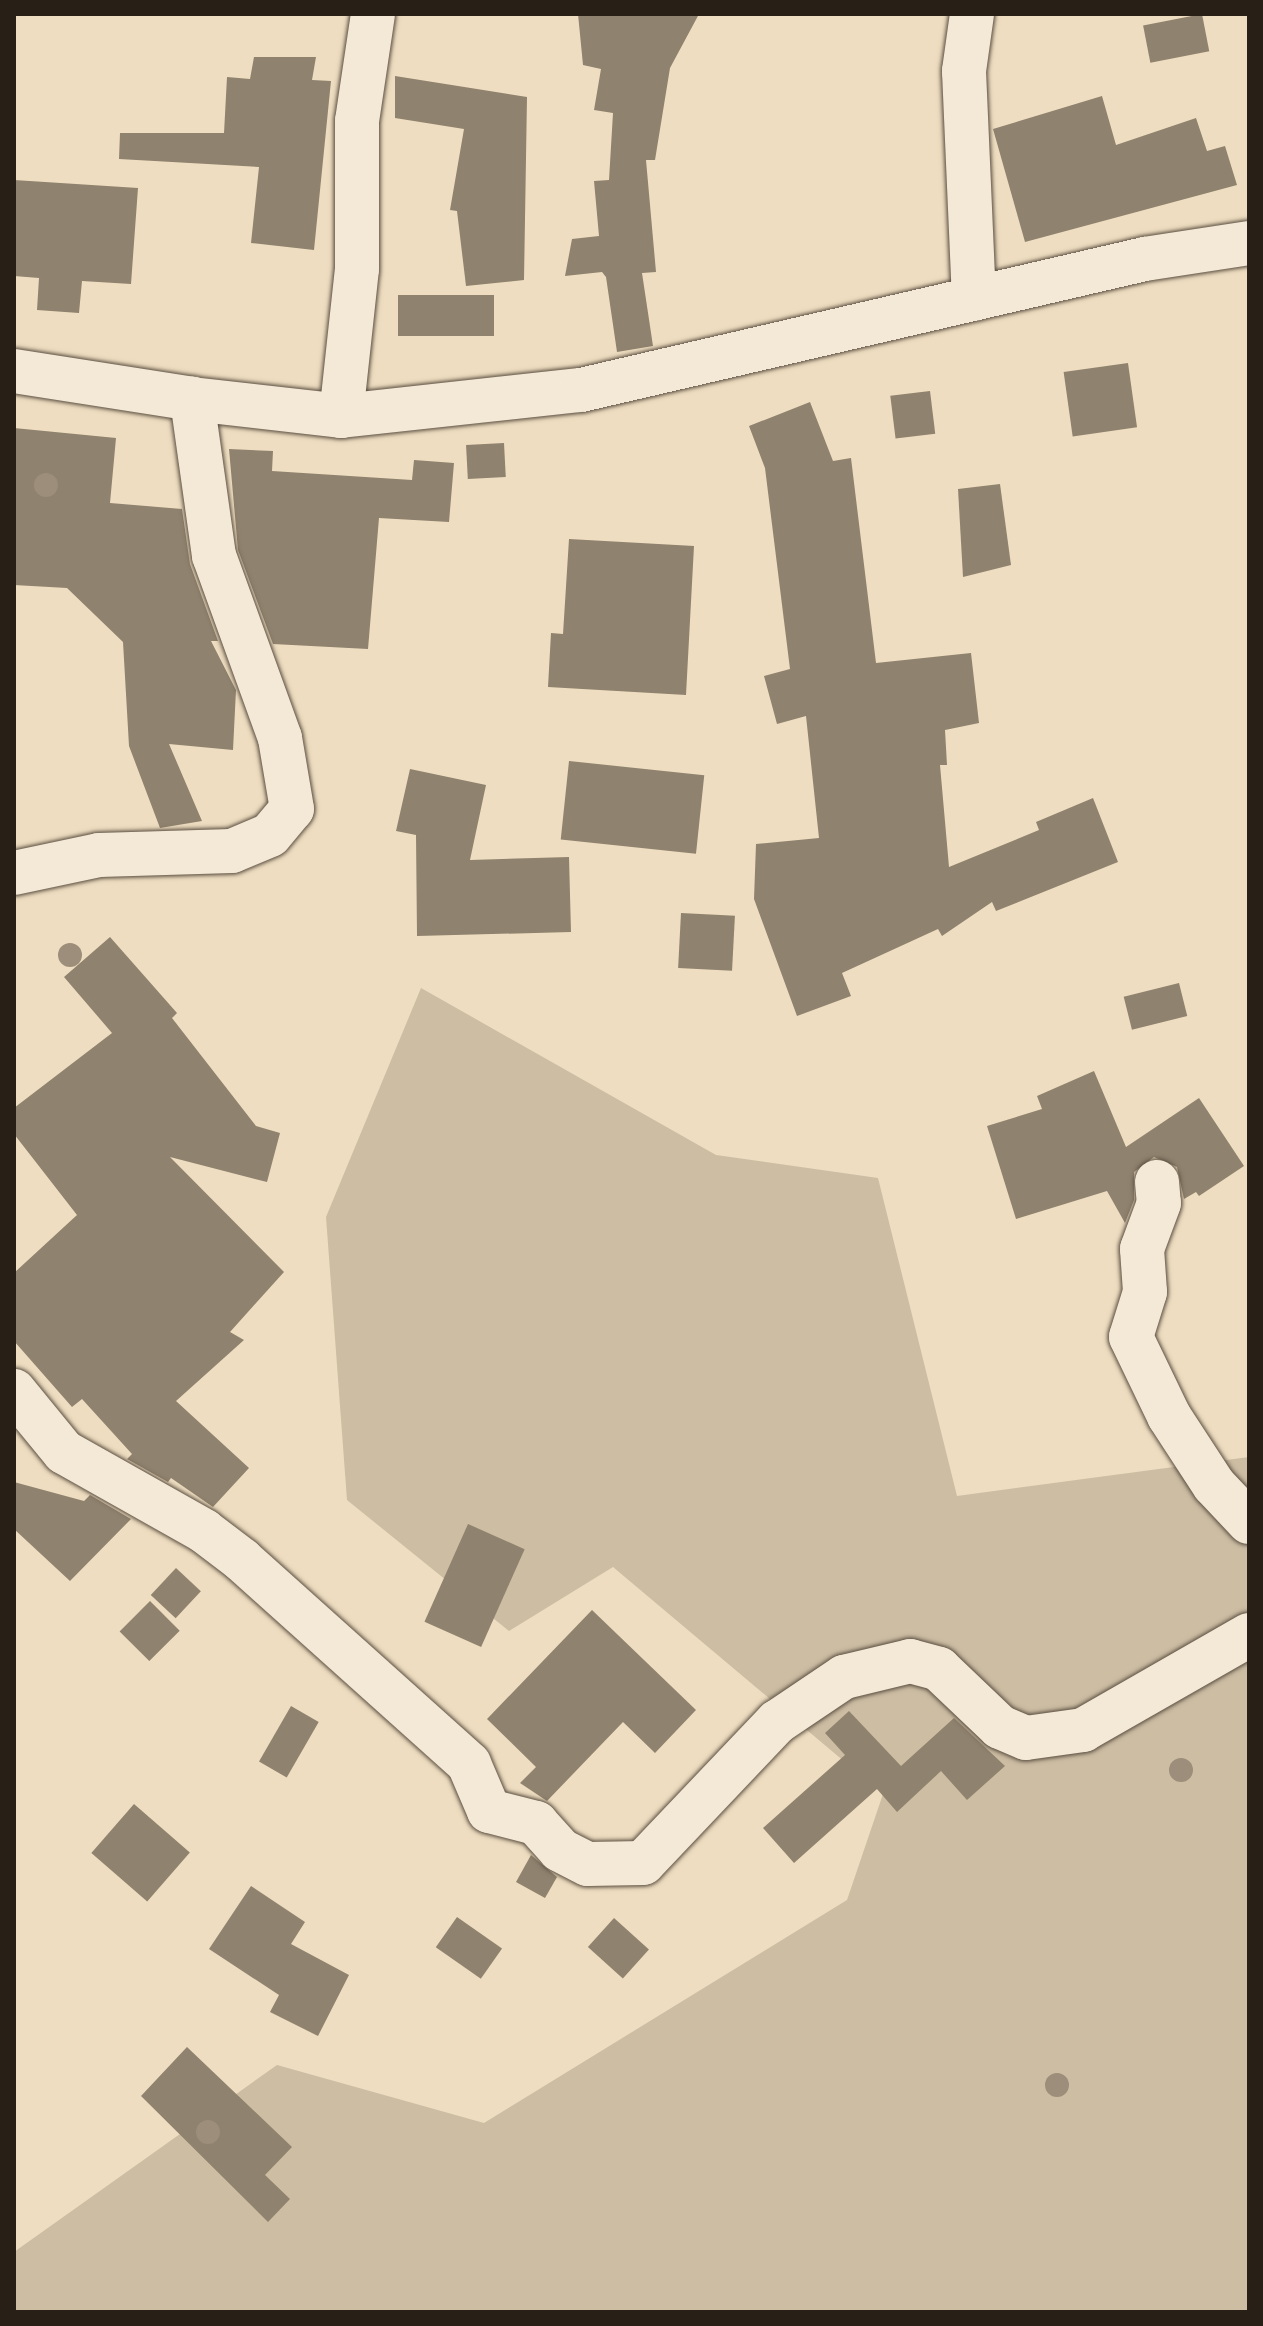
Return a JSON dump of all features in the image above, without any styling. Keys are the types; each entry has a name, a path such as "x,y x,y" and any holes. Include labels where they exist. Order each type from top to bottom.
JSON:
{"street":[{"path":"341,416 357,269 357,121 373,14"},
{"path":"972,14 964,71 974,299"},
{"path":"14,371 192,399 341,416 581,390 1145,259 1249,243"},
{"path":"14,873 99,855 232,851 270,835 292,809 280,738 214,556 192,399"},
{"path":"1157,1182 1159,1203 1142,1249 1145,1292 1131,1337 1169,1416 1214,1485 1249,1522"},
{"path":"14,1391 64,1452 204,1531 242,1560 469,1764 489,1811 536,1823 560,1850 588,1864 643,1863 777,1722 844,1677 910,1661 939,1669 1000,1727 1026,1738 1083,1730 1249,1635"}],"shaded area":[{"path":"421,988 716,1155 878,1178 957,1496 1249,1457 1249,2312 14,2312 14,2252 277,2065 484,2123 847,1900 883,1794 613,1567 509,1631 347,1500 326,1217"}],"building":[{"path":"578,14 699,14 670,68 655,160 646,160 656,272 642,273 653,346 617,352 606,277 602,272 565,276 572,239 599,236 594,181 609,180 613,113 594,110 601,69 583,65"},
{"path":"1202,14 1209,51 1150,63 1143,25"},
{"path":"254,57 316,57 312,80 331,81 314,250 251,243 259,167 119,159 120,133 224,133 227,77 250,79"},
{"path":"395,76 527,97 524,280 466,286 457,211 450,210 464,129 395,118"},
{"path":"1102,96 1116,145 1196,118 1207,151 1225,146 1237,185 1025,242 993,129"},
{"path":"14,180 138,188 131,284 82,281 79,313 37,310 39,278 14,276"},
{"path":"398,295 494,295 494,336 398,336"},
{"path":"1128,363 1137,427 1073,436 1064,372"},
{"path":"930,391 935,434 896,439 890,396"},
{"path":"810,402 833,461 851,458 876,663 971,653 979,723 945,730 947,765 940,765 949,867 1039,830 1036,822 1093,798 1118,862 996,911 992,902 942,936 938,929 842,973 851,996 797,1016 754,899 756,844 819,838 806,716 777,724 764,676 790,669 765,468 749,426"},
{"path":"14,428 116,438 110,503 182,509 190,564 218,641 211,641 236,690 233,750 169,744 202,821 160,828 129,746 123,642 67,588 14,585"},
{"path":"504,443 506,477 468,479 466,445"},
{"path":"229,449 273,451 272,471 412,480 414,460 454,463 449,522 379,518 368,649 273,644 238,550"},
{"path":"1000,484 1011,565 963,577 958,489"},
{"path":"569,539 694,546 686,695 548,687 551,633 563,634"},
{"path":"569,761 704,775 696,854 561,840"},
{"path":"410,769 486,785 470,860 569,857 571,932 417,936 416,835 396,831"},
{"path":"681,913 735,916 732,971 678,968"},
{"path":"110,937 177,1013 172,1018 256,1126 280,1133 267,1182 170,1157 284,1272 230,1332 244,1340 176,1401 249,1468 213,1507 171,1478 168,1482 127,1459 132,1454 82,1399 72,1407 14,1341 14,1273 77,1215 14,1134 14,1108 112,1033 64,977"},
{"path":"1179,983 1187,1016 1132,1030 1124,997"},
{"path":"1094,1071 1126,1147 1199,1098 1244,1166 1199,1196 1196,1192 1184,1199 1177,1167 1154,1157 1134,1172 1134,1200 1125,1223 1107,1191 1016,1219 987,1126 1042,1109 1037,1096"},
{"path":"14,1482 84,1501 90,1495 131,1519 70,1581 14,1529"},
{"path":"468,1524 525,1549 481,1647 424,1622"},
{"path":"176,1568 201,1591 176,1618 151,1595"},
{"path":"150,1601 180,1631 149,1661 120,1631"},
{"path":"592,1610 696,1710 655,1753 623,1722 547,1801 520,1783 536,1767 487,1719"},
{"path":"291,1706 319,1722 287,1777 259,1761"},
{"path":"849,1711 901,1766 954,1718 1005,1766 967,1800 941,1771 897,1812 877,1789 794,1863 763,1828 845,1755 825,1733"},
{"path":"134,1804 190,1853 147,1902 91,1853"},
{"path":"531,1855 557,1877 545,1898 516,1882"},
{"path":"251,1886 305,1922 291,1944 349,1975 318,2036 270,2012 279,1995 209,1949"},
{"path":"457,1917 502,1949 481,1979 436,1947"},
{"path":"614,1918 649,1949 623,1978 588,1947"},
{"path":"187,2047 292,2147 265,2175 290,2199 268,2222 141,2096"}]}
